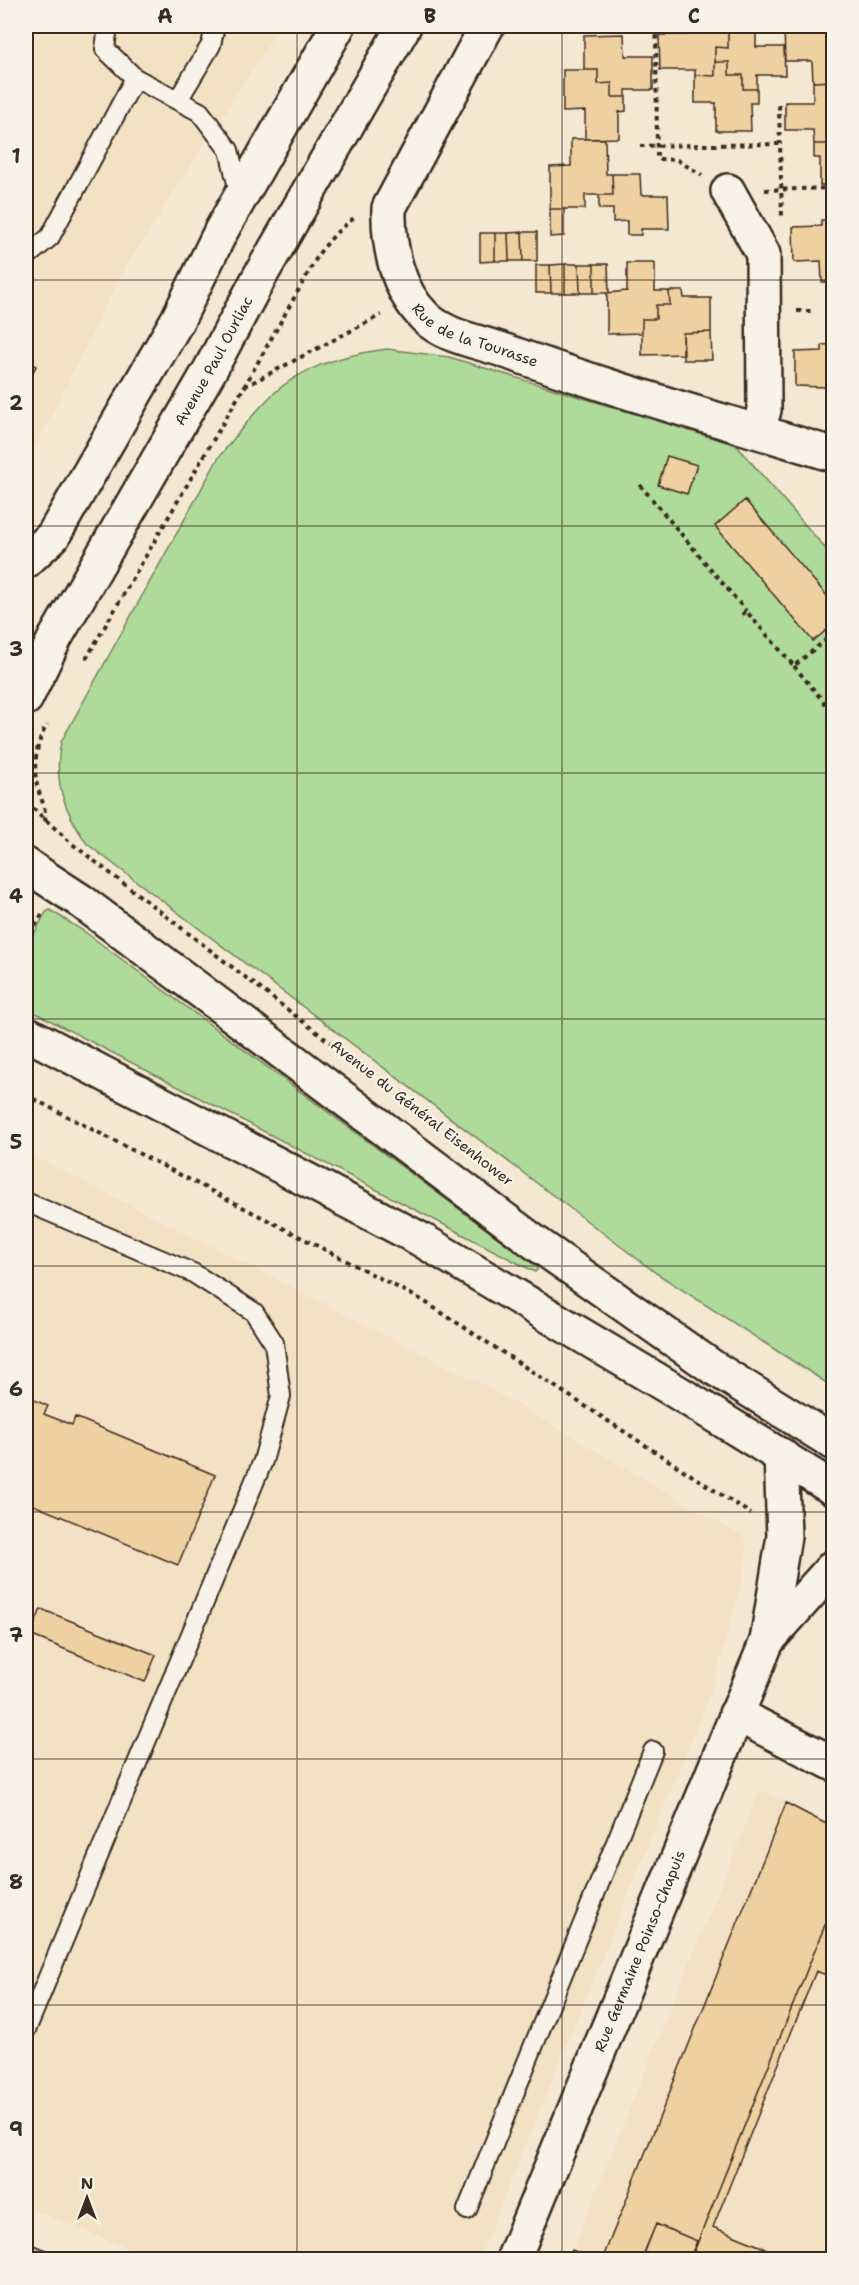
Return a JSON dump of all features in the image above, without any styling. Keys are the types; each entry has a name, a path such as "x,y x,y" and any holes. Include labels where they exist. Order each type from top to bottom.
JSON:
{"main road":[{"path":"26,561 53,536 178,319 240,196 338,26"},
{"name":"Avenue Paul Ourliac","path":"26,698 55,638 210,370 260,276 404,26"},
{"path":"389,208 487,26"},
{"path":"728,191 763,254 764,410 758,431"},
{"name":"Rue de la Tourasse","path":"389,208 389,234 398,270 411,300 426,318 446,331 548,367 834,454"},
{"path":"26,865 81,902 533,1242 711,1366 834,1443"},
{"path":"26,1033 420,1239 834,1489"},
{"name":"Rue Germaine Poinso-Chapuis","path":"513,2259 767,1641 784,1536 781,1455"},
{"name":"Rue Germaine Poinso-Chapuis","path":"767,1641 834,1566"},
{"path":"736,1714 834,1764"}],"lane":[{"path":"108,26 105,49 135,78 200,112 228,150 240,196"},
{"path":"178,100 211,45 215,26"},
{"path":"26,257 50,237 135,78"},
{"path":"26,1202 193,1273 254,1312 274,1343 281,1396 263,1461 26,2030"},
{"path":"467,2210 653,1751"}],"path":[{"path":"656,26 657,159 677,160 728,191 834,188"},
{"path":"779,105 780,144"},
{"path":"82,664 320,252 336,233 360,212 389,208"},
{"path":"244,387 411,300"},
{"path":"640,485 744,613 794,666 834,714"},
{"path":"794,666 834,633"},
{"path":"45,822 46,807 38,790 35,773 41,736 53,715"},
{"name":"Avenue du Général Eisenhower","path":"26,802 45,822 342,1052"},
{"path":"26,1095 422,1300 757,1518"}],"shaded area":[{"path":"26,26 280,26 123,272 26,466"},
{"path":"26,1152 484,1385 745,1538 747,1548 744,1574 712,1690 479,2259 154,2259 26,2207"},
{"path":"760,1789 833,1827 833,2259 568,2260"}],"green space":[{"path":"387,349 449,357 736,445 833,557 833,1387 656,1273 87,844 72,819 62,795 58,770 61,742 219,457 266,401 285,384 326,363 357,354"},
{"path":"50,910 85,932 505,1243 537,1267 537,1270 535,1272 26,1008 26,949 46,912"}],"building":[{"path":"659,26 687,26 687,35 659,35"},
{"path":"687,26 728,26 728,48 715,47 715,76 695,75 695,70 660,70 659,35 687,35"},
{"path":"784,26 834,26 834,81 813,82 812,61 785,61"},
{"path":"728,27 756,27 756,47 784,47 785,75 757,75 757,89 743,89 743,75 729,75 729,62 715,62 715,47 728,48"},
{"path":"624,34 625,56 653,56 653,90 626,90 626,97 612,97 612,83 598,84 598,70 584,70 584,35"},
{"path":"715,62 729,62 729,75 743,75 743,89 757,89 757,103 750,103 751,131 716,131 716,103 695,103 695,75 715,76"},
{"path":"563,70 598,70 598,84 612,83 612,97 626,97 626,111 619,112 619,138 585,139 585,111 563,112"},
{"path":"834,81 834,130 827,130 828,144 814,144 813,130 785,130 785,102 813,102 813,82"},
{"path":"827,130 834,130 834,185 820,185 820,158 814,158 814,144 828,144"},
{"path":"571,139 605,139 606,174 612,174 613,195 585,195 585,209 550,209 550,167 571,166"},
{"path":"612,174 640,174 641,195 668,195 669,229 641,229 641,235 627,235 627,221 613,222 613,209 599,209 599,195 613,195"},
{"path":"550,209 564,209 564,236 550,237"},
{"path":"821,220 834,220 834,282 822,282 821,261 794,262 793,227 821,226"},
{"path":"522,232 537,232 537,261 523,261"},
{"path":"522,232 523,261 509,261 508,233"},
{"path":"480,233 495,233 495,261 480,262"},
{"path":"495,233 508,233 509,261 495,261"},
{"path":"627,263 655,263 655,291 669,291 670,305 656,305 656,319 642,319 642,333 607,334 607,293 627,291"},
{"path":"565,264 565,293 551,293 550,265"},
{"path":"565,264 579,264 580,293 565,293"},
{"path":"579,264 594,264 594,293 580,293"},
{"path":"594,264 608,264 609,293 594,293"},
{"path":"536,265 550,265 551,293 536,293"},
{"path":"669,291 683,291 684,298 711,298 711,332 683,333 684,354 642,355 642,319 656,319 656,305 670,305"},
{"path":"711,332 712,360 683,360 683,333"},
{"path":"834,344 834,407 826,407 825,387 795,386 795,352 822,351 822,345"},
{"path":"26,361 36,366 30,378 26,375"},
{"path":"667,456 697,465 687,494 658,485"},
{"path":"745,500 834,604 834,624 813,641 715,526"},
{"path":"26,1396 48,1406 44,1414 72,1425 75,1417 215,1475 178,1565 26,1502"},
{"path":"41,1609 156,1655 145,1682 30,1635"},
{"path":"786,1803 834,1828 834,1928 825,1925 691,2259 693,2260 689,2260 697,2241 656,2224 641,2260 602,2260"},
{"path":"825,1925 834,1928 834,1978 816,1971 713,2227 794,2260 693,2260 691,2259"},
{"path":"656,2224 697,2241 689,2260 658,2260 644,2254"},
{"path":"26,2242 71,2260 26,2260"},
{"path":"572,2250 588,2257 587,2260 568,2260"}]}
